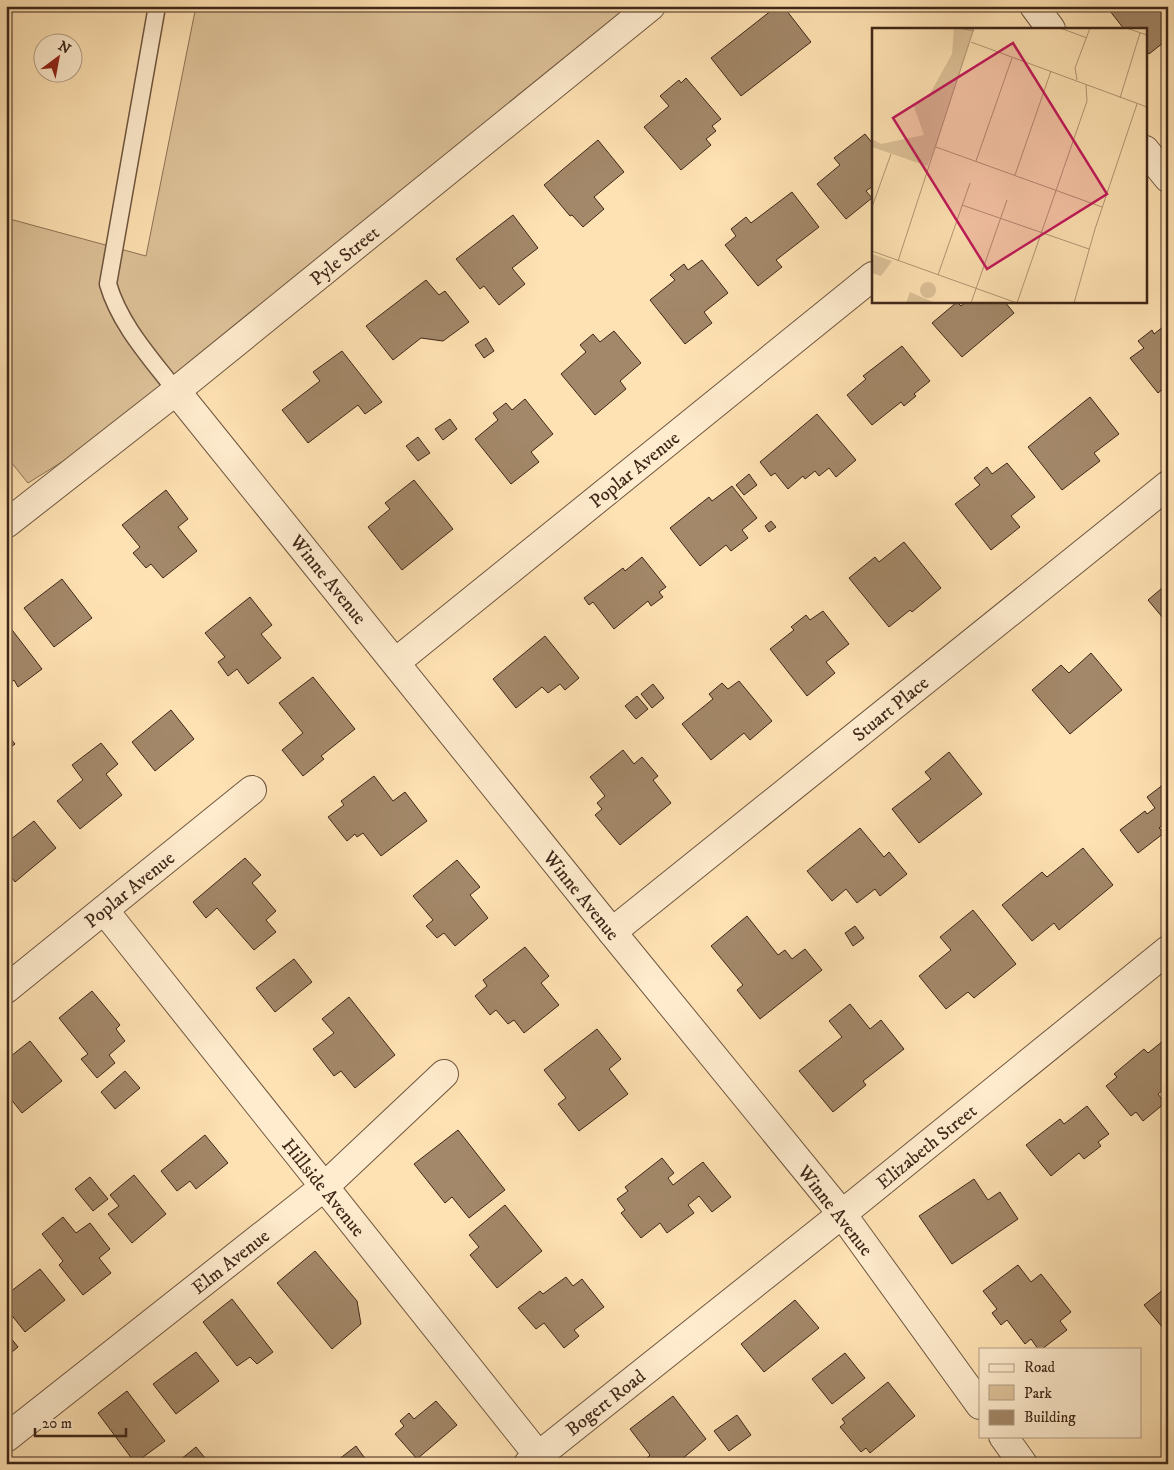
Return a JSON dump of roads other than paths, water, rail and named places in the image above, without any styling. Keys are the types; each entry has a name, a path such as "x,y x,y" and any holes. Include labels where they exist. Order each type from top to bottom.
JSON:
{"street":[{"name":"Pyle Street","path":"6,524 176,391 651,6"},
{"path":"1034,6 1050,28"},
{"path":"1146,151 1168,178"},
{"name":"Poplar Avenue","path":"396,662 872,277"},
{"name":"Winne Avenue","path":"176,391 842,1214 979,1404"},
{"name":"Stuart Place","path":"612,932 1168,485"},
{"name":"Poplar Avenue","path":"6,988 252,790"},
{"name":"Hillside Avenue","path":"104,910 324,1187 537,1461"},
{"name":"Elizabeth Street","path":"682,1341 1168,950"},
{"name":"Elm Avenue","path":"6,1438 324,1187 444,1074"},
{"name":"Bogert Road","path":"537,1461 682,1341"},
{"path":"1004,1438 1023,1464"}],"lane":[{"path":"157,6 108,284 114,304 126,326 176,391"}]}
